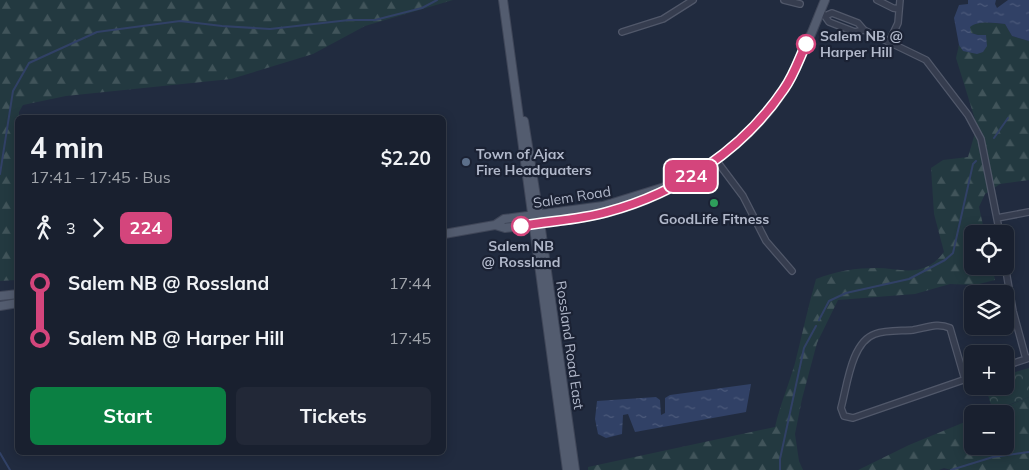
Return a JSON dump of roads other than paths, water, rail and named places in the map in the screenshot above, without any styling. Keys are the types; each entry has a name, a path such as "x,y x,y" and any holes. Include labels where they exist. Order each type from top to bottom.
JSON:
{"main road":[{"name":"Rossland Road East","path":"503,0 575,470"},
{"name":"Salem Road","path":"446,234 495,225 504,219 536,219 606,213 652,198 681,182 730,150 758,124 785,88 822,15 825,0"},
{"name":"Rossland Road East","path":"536,219 567,470"},
{"path":"0,296 15,294"},
{"path":"0,306 15,304"}],"street":[{"path":"680,0 682,7"},
{"path":"622,32 663,19 693,0"},
{"path":"784,0 800,4"},
{"path":"877,0 899,9"},
{"path":"889,42 898,23 900,0"},
{"path":"822,15 832,13 858,23 864,30 926,60 968,115 981,139 998,225"},
{"path":"822,15 829,22 855,32 864,30"},
{"path":"716,160 743,196 766,241 792,271"},
{"path":"997,218 1029,212"},
{"path":"1007,275 1013,311 1027,359 1014,363"},
{"path":"941,324 950,328 965,380 853,418 844,416 840,408 856,351 867,338 881,332 913,330 941,324"}],"water":[{"path":"968,0 996,0 997,8 1008,0 1029,0 1029,41 1012,36 1005,24 982,23 970,27 971,33 986,35 987,46 983,52 977,54 963,51 959,45 954,18 959,5 968,4"},
{"path":"751,384 746,412 635,432 628,414 623,415 622,434 606,438 598,434 595,419 597,401 656,397 660,400 661,415 665,413 665,398 670,395"}],"waterway":[{"path":"0,174 13,91 29,63 97,32 180,21 270,29 349,20 375,20 422,8 437,0"},
{"path":"994,138 1008,118"},
{"path":"819,320 829,301 846,293 909,279 945,260 953,253 973,164 976,161"},
{"path":"780,470 780,459 804,348 816,326"},
{"path":"951,470 993,457 1029,452"},
{"path":"0,453 10,470"}],"place":[{"name":"Salem NB @ Harper Hill","path":"806,44"},
{"name":"Town of Ajax Fire Headquaters","path":"466,162"},
{"name":"GoodLife Fitness","path":"714,203"},
{"name":"Salem NB @ Rossland","path":"521,226"}]}
